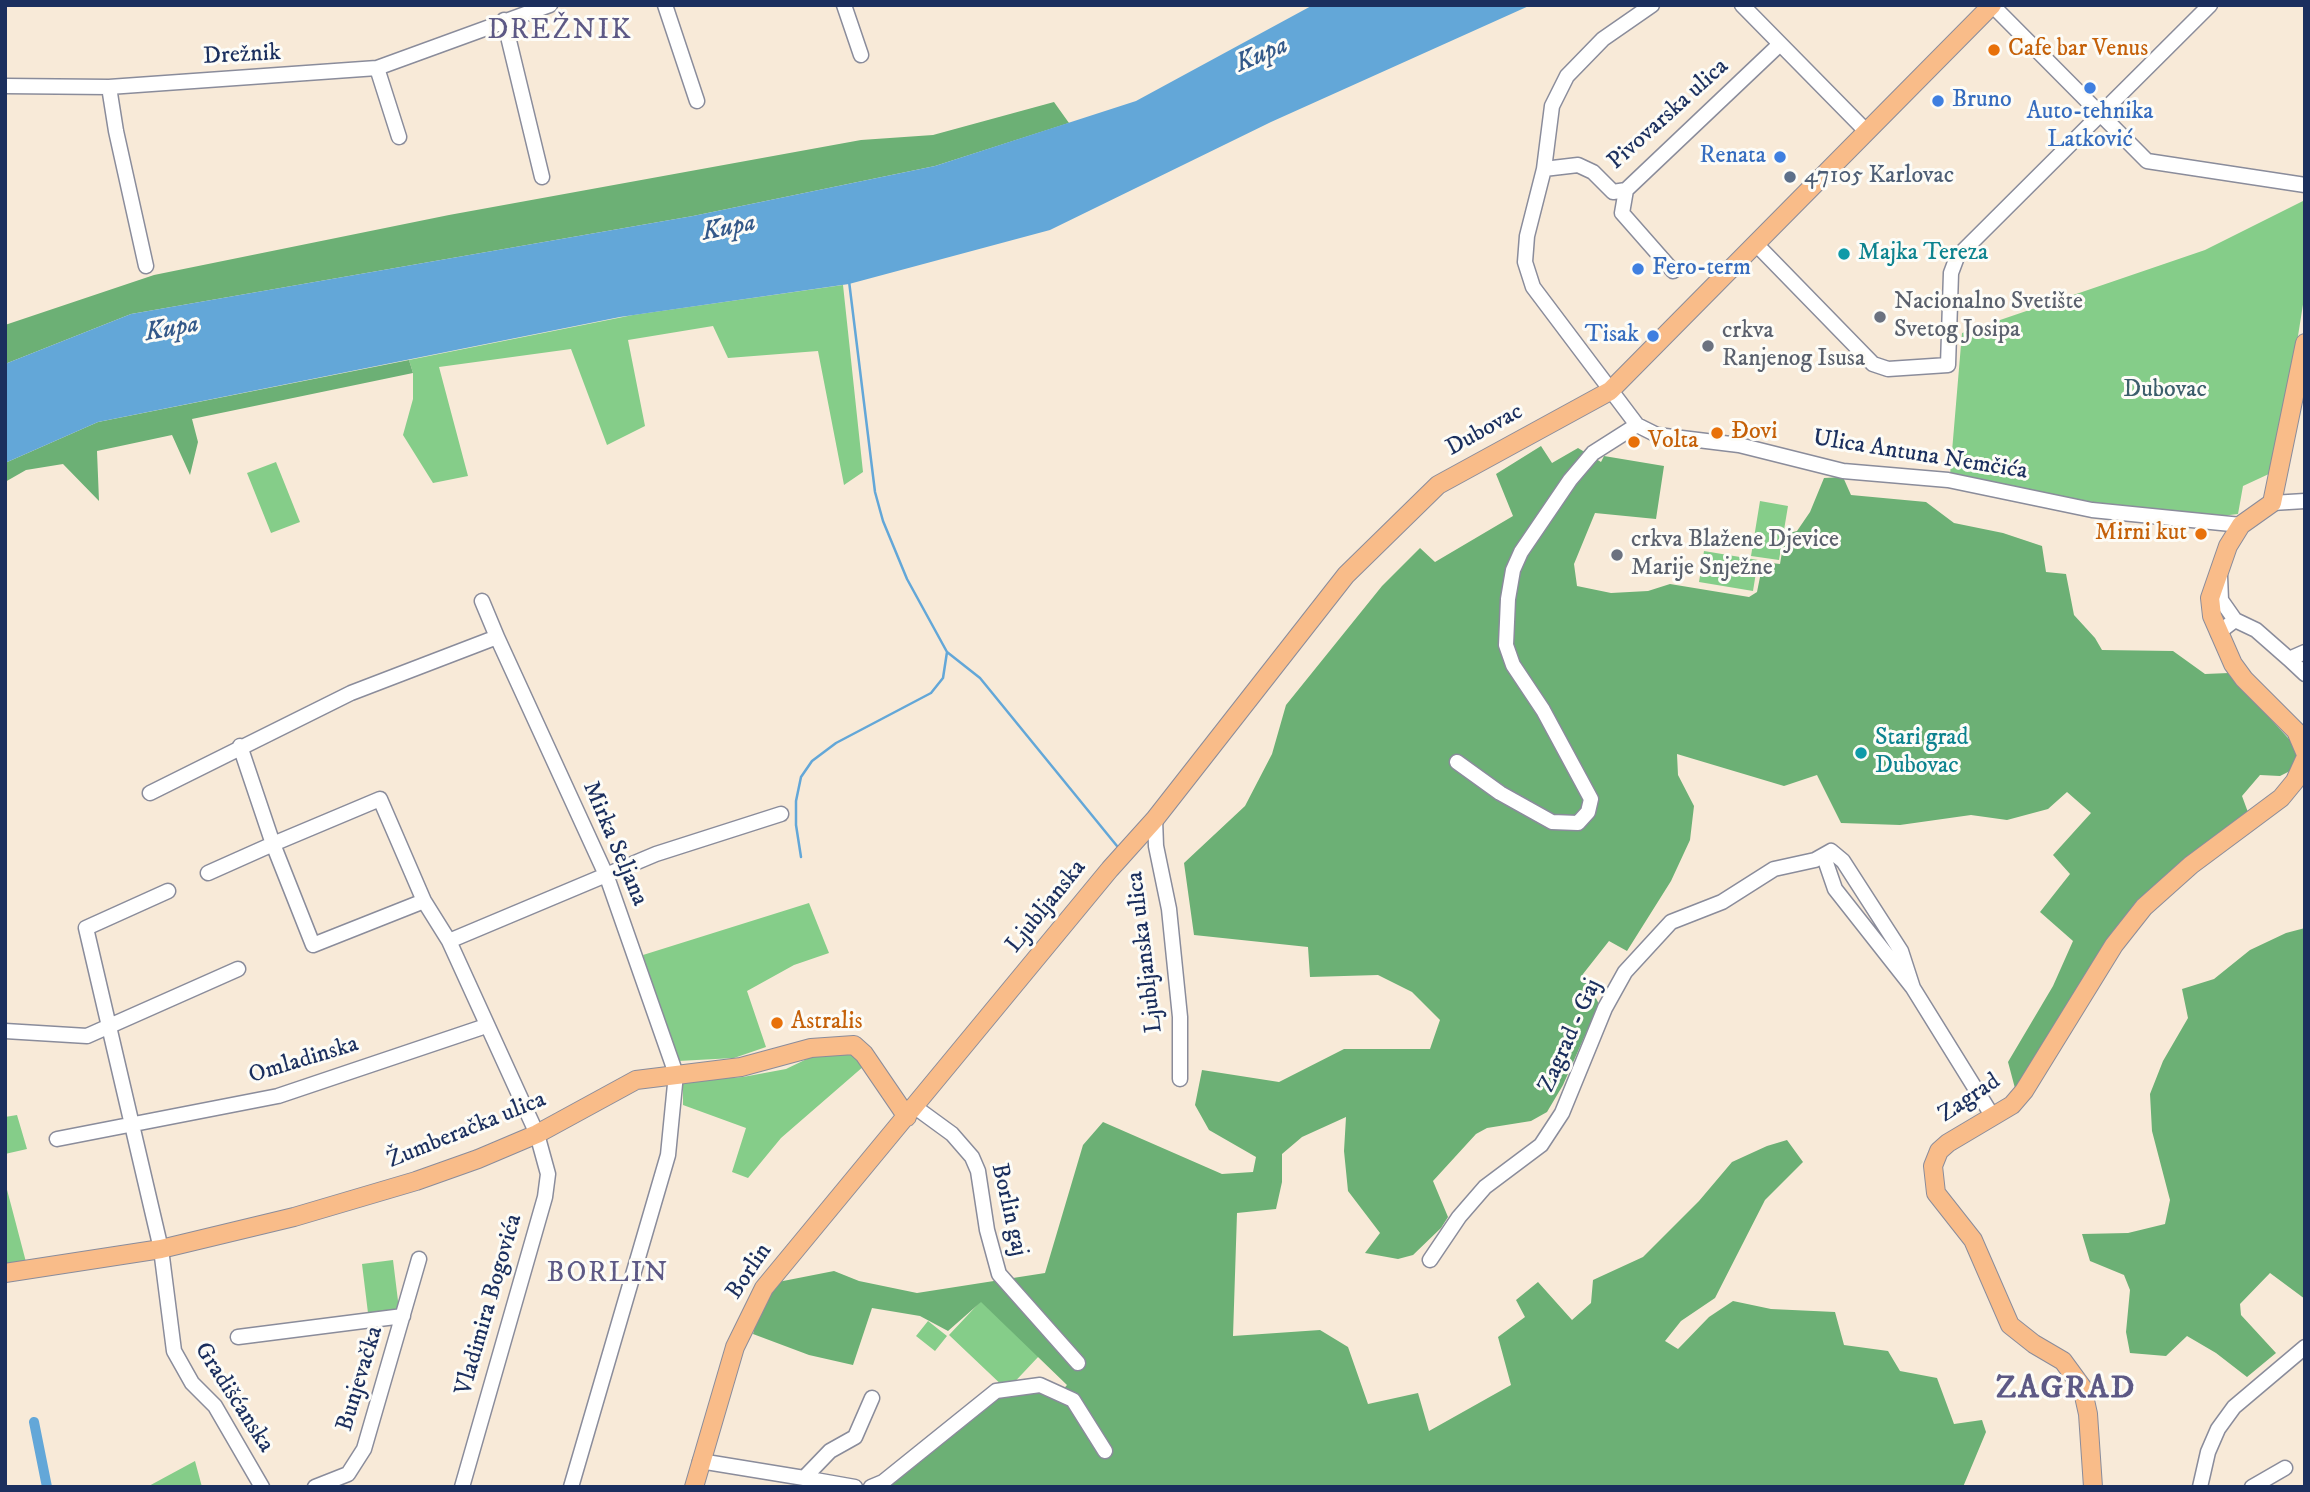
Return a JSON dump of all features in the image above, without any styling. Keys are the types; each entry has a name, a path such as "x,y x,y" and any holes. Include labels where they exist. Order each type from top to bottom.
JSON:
{"main road":[{"name":"Dubovac","path":"1226,729 1346,575 1430,493 1504,447 1610,391 1992,5"},
{"path":"2305,343 2272,503 2241,525 2220,568 2210,598 2218,633 2244,680 2296,732 2305,752"},
{"name":"Ljubljanska","path":"911,1112 1110,869 1155,819 1226,729"},
{"name":"Zagrad","path":"2093,1487 2088,1414 2082,1387 2063,1361 2028,1340 2010,1325 1984,1260 1973,1240 1936,1193 1932,1180 1933,1166 1939,1151 2012,1105 2024,1091 2131,921 2155,894 2281,798 2295,781 2305,759"},
{"name":"Žumberačka ulica","path":"5,1273 161,1249 294,1217 404,1185 537,1134 636,1080 741,1067 811,1048 854,1045 911,1112"},
{"name":"Borlin","path":"694,1487 735,1347 764,1288 911,1112"}],"street":[{"name":"Drežnik","path":"5,86 109,87 377,68 551,5"},
{"path":"665,5 696,100"},
{"path":"844,5 861,55"},
{"path":"1457,762 1500,793 1552,822 1578,823 1588,812 1591,799 1543,710 1513,665 1506,645 1508,599 1513,570 1521,552 1570,480 1593,453 1637,425 1533,287 1525,262 1527,236 1544,169 1552,106 1567,76 1603,39 1651,5"},
{"path":"1742,5 1866,131"},
{"path":"1992,5 2147,161 2305,185"},
{"path":"1755,243 1873,364 1888,369 1948,365 1952,263 2210,5"},
{"path":"504,20 542,177"},
{"name":"Pivovarska ulica","path":"1544,169 1578,165 1593,172 1613,192 1626,190 1780,44"},
{"path":"377,68 399,137"},
{"path":"109,87 146,266"},
{"path":"1626,190 1622,213 1672,271"},
{"name":"Ulica Antuna Nemčića","path":"1637,425 1657,435 1739,445 1843,471 1948,480 2092,510 2241,525"},
{"path":"2272,503 2305,501"},
{"path":"2220,568 2221,600 2235,620 2256,630 2305,674"},
{"name":"Mirka Seljana","path":"482,601 607,877 676,1074"},
{"path":"2218,633 2235,620"},
{"path":"150,793 351,693 497,637"},
{"path":"2289,659 2305,652"},
{"path":"240,746 313,945 424,901"},
{"name":"Vladimira Bogovića","path":"274,844 380,799 424,901 449,941 537,1134 548,1174 545,1197 462,1487"},
{"path":"449,941 704,837 780,814"},
{"name":"Ljubljanska ulica","path":"1155,819 1156,846 1170,909 1180,1017 1180,1079"},
{"path":"208,873 274,844"},
{"path":"1828,854 1835,889 1913,988 1993,1117"},
{"path":"1828,854 1843,861 1901,951 1913,988"},
{"name":"Zagrad - Gaj","path":"1430,1260 1459,1217 1485,1187 1541,1145 1562,1113 1605,1008 1625,972 1671,922 1722,902 1774,869 1828,854"},
{"path":"161,1249 86,928 168,891"},
{"path":"5,1031 86,1036 239,969"},
{"name":"Omladinska","path":"57,1139 278,1096 486,1026"},
{"path":"570,1487 668,1155 676,1074"},
{"name":"Borlin gaj","path":"911,1112 952,1134 972,1157 978,1171 993,1258 999,1274 1078,1363"},
{"name":"Gradišćanska","path":"161,1249 174,1351 192,1383 215,1406 262,1487"},
{"name":"Bunjevačka","path":"315,1487 348,1474 364,1449 419,1259"},
{"path":"238,1338 403,1316"},
{"path":"2200,1487 2208,1452 2218,1429 2234,1407 2305,1347"},
{"path":"871,1487 883,1482 996,1391 1040,1385 1073,1400 1105,1451"},
{"path":"804,1478 830,1451 855,1437 872,1398"},
{"path":"700,1461 855,1487"},
{"path":"2252,1487 2285,1468"}],"green space":[{"path":"1054,102 1069,123 935,166 693,216 131,314 5,364 5,325 154,275 449,215 861,140 933,135"},
{"name":"Dubovac","path":"2305,200 2305,292 2290,386 2271,473 2243,486 2238,514 2213,517 2093,502 1950,475 1962,333 2205,250"},
{"path":"843,285 863,472 844,485 818,351 728,358 713,326 628,340 645,426 607,445 571,349 439,367 468,476 433,483 403,435 413,399 413,373 409,360 633,315"},
{"path":"409,360 413,373 192,419 198,442 190,475 172,435 97,451 99,501 63,464 26,470 5,482 5,463 98,422"},
{"path":"1541,446 1552,463 1578,448 1601,462 1604,456 1664,466 1656,519 1595,513 1574,564 1577,586 1611,593 1648,591 1670,584 1749,597 1757,592 1763,562 1780,564 1785,534 1797,531 1810,512 1824,478 1843,477 1851,495 1926,502 1954,523 2003,533 2042,546 2046,572 2066,574 2074,615 2102,650 2173,651 2205,674 2229,673 2298,749 2296,759 2290,771 2280,776 2260,775 2242,796 2249,815 2135,905 2113,931 2016,1092 2008,1062 2053,986 2073,941 2040,912 2070,874 2053,855 2091,813 2067,792 2048,809 2007,820 1971,815 1900,825 1841,823 1817,775 1784,786 1677,754 1678,775 1694,806 1690,840 1671,881 1627,951 1609,941 1583,974 1599,1004 1563,1085 1547,1112 1531,1121 1487,1128 1476,1134 1433,1181 1448,1217 1441,1228 1413,1255 1398,1259 1365,1253 1380,1233 1348,1191 1344,1151 1346,1117 1302,1137 1282,1154 1282,1182 1276,1209 1237,1213 1233,1336 1320,1330 1348,1347 1368,1404 1418,1393 1429,1431 1511,1385 1498,1337 1525,1317 1516,1300 1538,1282 1572,1320 1591,1303 1593,1280 1643,1257 1699,1201 1732,1162 1787,1140 1803,1162 1765,1200 1715,1298 1681,1321 1665,1341 1678,1349 1709,1317 1733,1301 1771,1309 1835,1312 1844,1345 1888,1351 1900,1371 1937,1378 1954,1424 1982,1420 1986,1432 1963,1487 884,1487 999,1394 1037,1386 1060,1393 1067,1385 981,1302 948,1331 920,1316 872,1308 853,1365 809,1355 753,1334 759,1312 778,1282 834,1271 859,1281 917,1293 1045,1273 1083,1145 1103,1122 1222,1174 1253,1172 1256,1157 1209,1130 1195,1105 1202,1070 1279,1082 1344,1049 1430,1049 1440,1020 1412,992 1378,975 1310,977 1308,947 1194,935 1184,863 1245,806 1272,754 1286,705 1382,586 1420,548 1435,562 1513,516 1496,474"},
{"path":"276,462 300,522 271,533 247,473"},
{"path":"1760,501 1788,506 1779,560 1751,556"},
{"path":"1704,551 1758,560 1753,591 1699,582"},
{"path":"809,903 829,953 794,965 747,991 766,1047 734,1058 678,1061 643,955"},
{"path":"2305,928 2305,1299 2270,1273 2240,1304 2241,1315 2276,1353 2247,1377 2216,1353 2187,1336 2166,1356 2130,1353 2126,1332 2130,1290 2124,1275 2090,1261 2082,1234 2128,1233 2165,1224 2170,1200 2152,1131 2150,1094 2163,1061 2188,1018 2182,989 2214,979 2250,950 2286,933"},
{"path":"837,1050 854,1053 864,1066 781,1138 748,1178 732,1172 746,1128 683,1105 683,1081 743,1077 786,1069 811,1057"},
{"path":"17,1115 27,1149 5,1154 5,1117"},
{"path":"5,1182 26,1262 5,1267"},
{"path":"393,1260 399,1309 368,1313 362,1264"},
{"path":"981,1301 1039,1356 1007,1390 949,1335"},
{"path":"928,1321 947,1336 935,1351 916,1336"},
{"path":"195,1461 202,1487 147,1487"}],"water":[{"name":"Kupa","path":"1313,5 1531,5 1271,122 1050,230 849,284 620,317 98,422 5,463 5,364 131,314 693,216 935,166 1136,101"}],"waterway":[{"path":"801,857 796,825 796,801 801,777 812,761 836,743 931,693 943,678 947,652 907,579 883,521 875,492 849,281"},
{"path":"947,652 980,678 1117,846"},
{"path":"34,1422 47,1487"}],"place":[{"name":"Cafe bar Venus","path":"1994,50"},
{"name":"Auto-tehnika Latković","path":"2090,88"},
{"name":"Bruno","path":"1938,101"},
{"name":"Renata","path":"1780,157"},
{"name":"47105 Karlovac","path":"1790,177"},
{"name":"Majka Tereza","path":"1844,254"},
{"name":"Fero-term","path":"1638,269"},
{"name":"Nacionalno Svetište Svetog Josipa","path":"1880,317"},
{"name":"Tisak","path":"1653,336"},
{"name":"crkva Ranjenog Isusa","path":"1708,346"},
{"name":"Đovi","path":"1717,433"},
{"name":"Volta","path":"1634,442"},
{"name":"Mirni kut","path":"2201,534"},
{"name":"crkva Blažene Djevice Marije Snježne","path":"1617,555"},
{"name":"Stari grad Dubovac","path":"1861,753"},
{"name":"Astralis","path":"777,1023"}],"district":[{"name":"DREŽNIK","path":"560,32"},
{"name":"BORLIN","path":"608,1275"},
{"name":"ZAGRAD","path":"2066,1390"}]}
